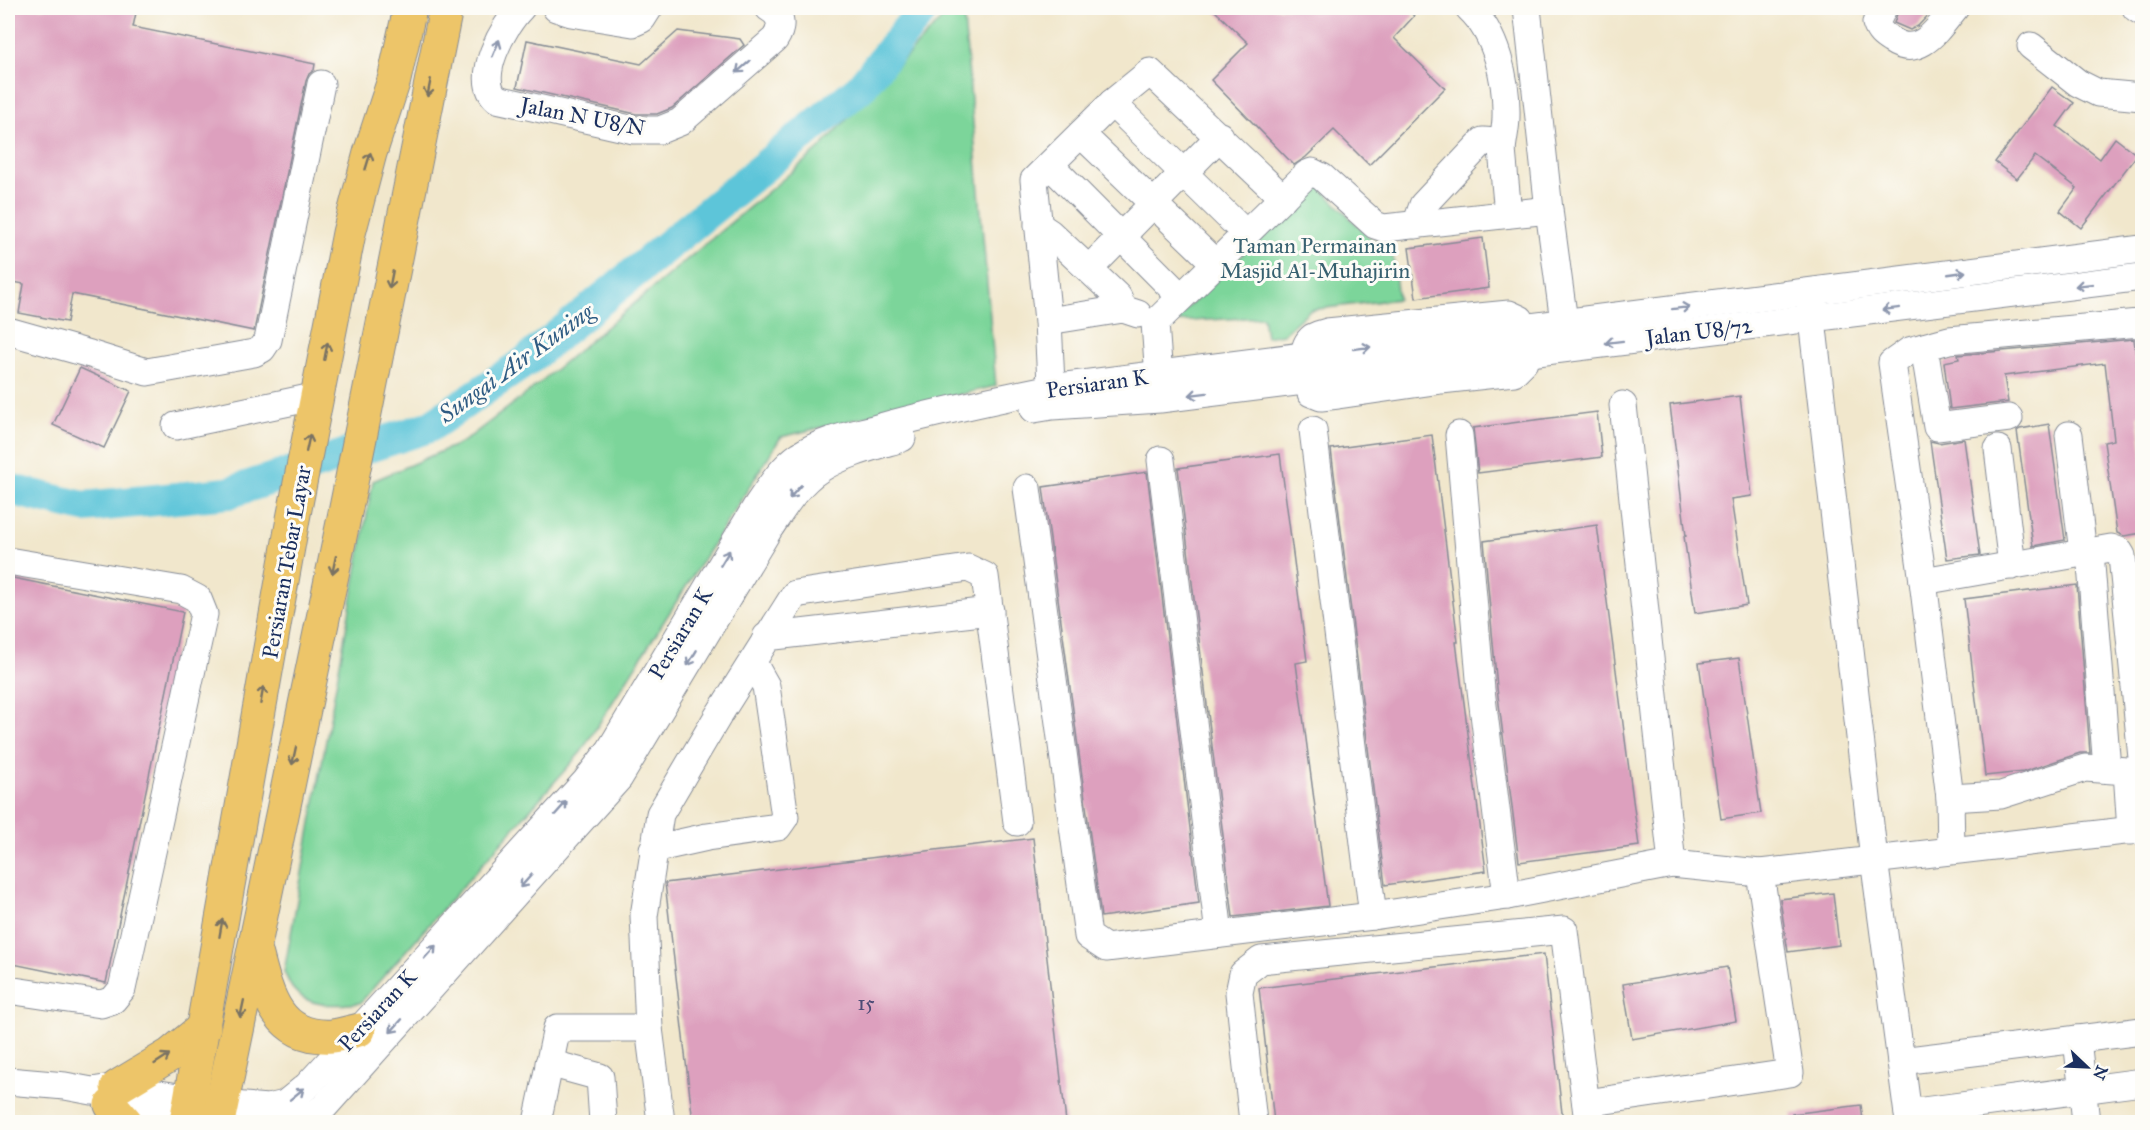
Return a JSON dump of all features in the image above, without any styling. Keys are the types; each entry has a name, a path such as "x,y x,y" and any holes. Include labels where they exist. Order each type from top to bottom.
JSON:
{"main road":[{"name":"Persiaran Tebar Layar","path":"199,1114 204,1027 293,519 351,223 370,153 394,80 409,9"},
{"name":"Persiaran Tebar Layar","path":"199,1114 255,948 447,15"},
{"path":"255,948 266,990 277,1013 289,1025 309,1034 332,1036 359,1030"},
{"path":"112,1101 204,1027"}],"street":[{"name":"Jalan N U8/N","path":"521,8 506,27 495,48 489,68 488,85 491,94 497,99 634,130 660,130 680,122 775,39 780,32 781,25 779,15 769,8"},
{"path":"556,8 571,13 633,23 642,19 649,8"},
{"path":"1469,8 1485,25 1504,90 1506,116 1502,150 1508,214"},
{"path":"1527,8 1564,322"},
{"path":"1883,8 1876,23 1879,32 1900,46 1911,48 1920,45 1935,32 1954,8"},
{"path":"2136,8 2142,12"},
{"path":"2031,46 2078,83 2098,93 2142,97"},
{"path":"1051,397 1047,321 1034,180 1146,74 1150,72 1283,198"},
{"path":"8,331 147,372 255,353 262,349 268,340 321,84"},
{"path":"1112,104 1246,234"},
{"path":"1081,134 1216,264"},
{"path":"1089,269 1220,136"},
{"path":"1416,225 1423,205 1483,141 1497,142 1502,150"},
{"path":"1050,165 1181,297"},
{"path":"1159,386 1155,323 1307,174 1312,172 1322,177 1375,225 1384,228 1549,210"},
{"path":"1038,225 1050,233 1118,297 1123,309"},
{"name":"Jalan U8/72","path":"1524,341 1564,322 1809,293 2142,249"},
{"name":"Jalan U8/72","path":"1305,368 1524,341 1812,320 2142,277"},
{"path":"1809,293 1874,859 1908,1118 2142,1082"},
{"path":"1047,321 1123,309 1135,312 1155,323"},
{"path":"1951,850 1950,798 1923,581 1892,363 1909,351 1949,340 2139,323 2142,326"},
{"path":"1305,368 1311,393 1321,397 1338,395 1514,372 1524,363 1524,341"},
{"path":"1924,346 1937,427"},
{"name":"Persiaran K","path":"8,1080 65,1086 112,1101 199,1114 268,1108 285,1104 307,1086 586,781 610,750 756,507 783,470 799,456 820,444 916,417 1051,397 1305,368"},
{"name":"Persiaran K","path":"303,1122 324,1107 619,778 769,529 803,484 819,469 842,458 899,439 1051,397"},
{"path":"176,426 317,402"},
{"path":"1623,405 1672,864"},
{"path":"1903,433 2009,418"},
{"path":"1313,430 1372,916"},
{"path":"1460,435 1480,690 1507,896"},
{"path":"2069,435 2087,553 2106,770"},
{"path":"1998,449 2012,566"},
{"path":"1161,460 1219,934"},
{"path":"1027,488 1088,936 1106,948 1372,916 1507,896 1672,864 1760,873 2137,830 2127,771 2085,768 2001,795 1950,798"},
{"path":"1923,581 2111,548 2119,550 2121,556 2132,565 2142,758"},
{"path":"8,561 181,590 198,599 204,615 122,989 113,1000 101,1004 8,990"},
{"path":"661,1122 649,1028 644,916 660,814 718,716 753,663 766,637 795,594 968,568 985,576 1017,822"},
{"path":"766,637 990,611"},
{"path":"653,849 707,837 778,827 785,817 766,686 753,663"},
{"path":"1253,1122 1239,993 1243,974 1261,960 1564,930 1587,1113 1790,1073 1760,873"},
{"path":"537,1122 557,1028 649,1028"},
{"path":"1901,1061 2142,1030"},
{"path":"2077,1039 2086,1122"},
{"path":"549,1063 600,1077 603,1122"}],"green space":[{"path":"952,8 963,8 996,386 781,437 581,752 360,1003 324,1004 307,1000 292,987 284,972 373,481 463,442 526,394 819,149"},
{"name":"Taman Permainan Masjid Al-Muhajirin","path":"1316,183 1372,240 1391,241 1398,299 1310,310 1283,334 1266,337 1263,317 1173,322"}],"building":[{"path":"8,8 137,8 133,27 315,64 314,70 306,81 254,331 72,294 67,322 19,313 24,284 8,281"},
{"path":"1212,8 1406,8 1414,16 1394,38 1445,88 1369,165 1334,130 1306,157 1294,165 1211,80 1248,43"},
{"path":"1899,8 1935,8 1918,26 1910,30 1894,23"},
{"path":"678,31 740,39 744,45 672,108 657,114 636,114 517,87 527,40 641,64"},
{"path":"2052,87 2074,103 2057,126 2100,159 2115,138 2137,155 2081,228 2060,211 2077,188 2035,156 2017,179 1995,162"},
{"path":"1483,238 1489,288 1416,298 1409,248"},
{"path":"2134,339 2142,409 2142,414 2138,415 2142,450 2142,533 2124,536 2117,533 2104,442 2114,440 2105,363 2004,376 2008,402 1950,409 1944,362 1959,359 1958,355"},
{"path":"80,368 131,391 104,448 53,425"},
{"path":"1740,396 1752,496 1731,499 1747,605 1695,613 1670,405"},
{"path":"1597,412 1602,457 1478,473 1473,428"},
{"path":"2049,424 2065,540 2033,546 2017,431"},
{"path":"1432,435 1486,871 1385,885 1331,449"},
{"path":"1964,439 1980,555 1947,559 1930,441 1939,443"},
{"path":"1280,454 1307,661 1296,663 1328,906 1233,917 1178,468"},
{"path":"1147,472 1199,903 1101,917 1043,487"},
{"path":"1597,525 1639,846 1519,862 1497,688 1484,541"},
{"path":"8,577 183,612 106,983 8,963"},
{"path":"2077,585 2090,753 2080,753 2023,772 1985,776 1964,599"},
{"path":"1739,658 1761,813 1721,819 1699,663"},
{"path":"1033,838 1066,1122 693,1122 665,883"},
{"path":"1833,893 1839,945 1788,952 1780,899"},
{"path":"1544,954 1563,1122 1274,1122 1259,988"},
{"path":"1727,967 1736,1021 1632,1039 1623,984"},
{"path":"1861,1105 1863,1120 1792,1122 1792,1114"}],"waterway":[{"name":"Sungai Air Kuning","path":"8,489 84,507 228,493 429,427 525,362 860,88 924,8"}]}
